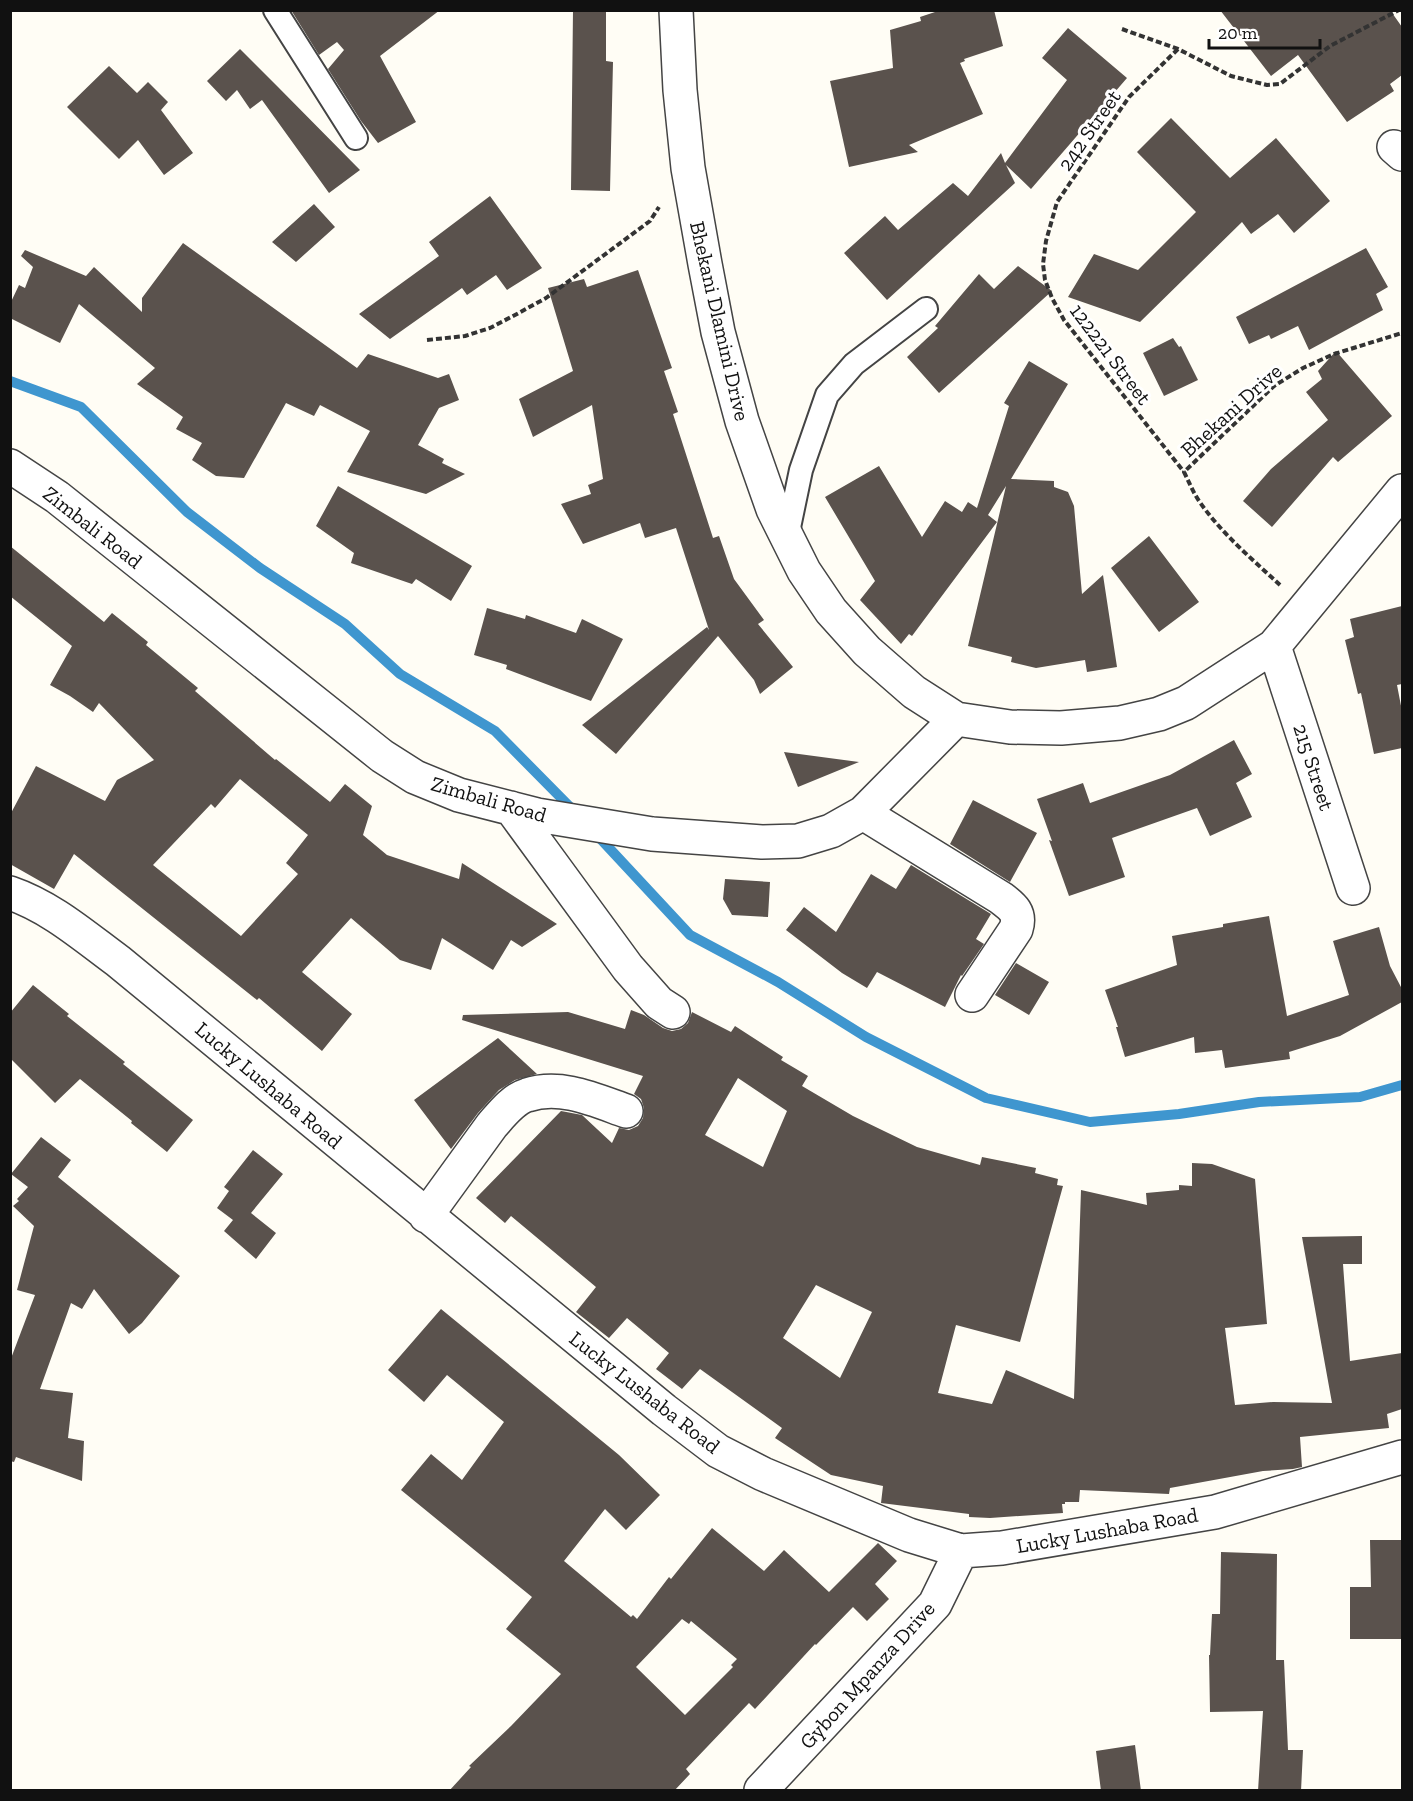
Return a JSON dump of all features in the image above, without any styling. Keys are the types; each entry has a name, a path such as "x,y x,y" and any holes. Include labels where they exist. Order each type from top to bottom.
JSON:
{"street":[{"name":"Bhekani Dlamini Drive","path":"676,10 680,90 688,168 718,332 739,410 773,509 804,571 831,611 867,651 914,692 956,719 1010,727 1061,728 1120,723 1159,714 1186,703 1274,646 1402,491"},
{"name":"Zimbali Road","path":"10,466 57,497 382,756 415,777 459,795 524,812 652,834 762,842 798,840 831,831 863,813 956,719"},
{"name":"215 Street","path":"1274,646 1353,888"},
{"path":"524,812 628,968 659,1003 673,1012"},
{"path":"863,813 1001,898 1017,913 1016,929 972,995"},
{"name":"Lucky Lushaba Road","path":"10,893 26,898 60,918 118,961 426,1216 664,1410 718,1451 762,1474 837,1506 909,1535 962,1551 1002,1548 1215,1512 1402,1457"},
{"path":"426,1216 492,1125 525,1095 548,1092 579,1094 626,1111"},
{"name":"Gybon Mpanza Drive","path":"760,1791 935,1604 962,1551"}],"lane":[{"path":"275,10 356,138"},
{"path":"787,537 801,470 827,395 854,364 926,309"}],"path":[{"path":"1122,29 1178,49 1231,76 1267,85 1280,84 1330,46 1399,10"},
{"name":"242 Street","path":"1046,241 1057,202 1129,97 1178,49"},
{"name":"Bhekani Dlamini Drive","path":"427,340 465,336 490,328 546,298 650,221 688,168"},
{"name":"122221 Street","path":"1046,241 1045,280 1064,320 1185,472"},
{"name":"Bhekani Drive","path":"1304,609 1209,515 1197,498 1185,472 1274,386 1303,368 1334,354 1402,333"}],"building":[{"path":"291,10 440,10 380,56 416,122 378,143 328,69 344,50 337,42 319,55"},
{"path":"573,10 606,10 606,61 613,62 610,191 571,190"},
{"path":"941,10 994,10 1003,46 964,59 965,61 960,63 983,114 909,145 918,152 849,167 830,81 893,68 890,30 921,21 920,17"},
{"path":"1220,10 1390,10 1402,27 1402,75 1390,84 1394,91 1347,122 1298,55 1271,76"},
{"path":"1068,28 1127,78 1031,189 1006,165 1015,183 887,300 844,253 885,216 898,230 953,183 968,196 1001,153 1005,163 1067,80 1042,58"},
{"path":"240,49 360,170 329,193 262,100 250,109 237,90 226,101 207,81"},
{"path":"109,66 137,93 148,82 168,102 161,110 193,153 164,175 138,140 119,159 67,107"},
{"path":"1171,118 1230,178 1276,138 1330,201 1294,233 1278,214 1251,234 1242,222 1140,322 1068,297 1094,254 1138,270 1196,212 1137,152"},
{"path":"490,196 542,268 507,290 496,275 467,295 462,288 390,339 359,314 439,256 429,242"},
{"path":"314,204 335,227 296,262 272,242"},
{"path":"183,243 357,368 368,354 438,378 449,374 459,400 439,408 418,445 444,459 442,463 465,474 426,494 347,472 370,431 320,405 314,416 286,403 244,478 216,476 192,460 202,443 176,429 183,417 137,384 155,368 79,304 60,343 10,318 10,304 19,285 25,288 33,267 21,256 25,250 86,276 94,267 142,312 142,298"},
{"path":"1366,248 1388,287 1376,294 1383,310 1309,350 1298,326 1271,339 1269,335 1249,344 1236,317"},
{"path":"1018,266 1052,291 939,393 907,357 938,328 935,326 979,274 994,289"},
{"path":"638,270 672,368 664,371 678,412 673,414 713,538 719,536 734,579 764,620 758,624 793,667 760,694 754,680 718,636 616,754 582,725 707,627 709,630 676,528 645,538 640,523 583,544 561,504 591,494 588,485 603,479 592,405 533,437 519,399 573,371 548,288 584,279 587,287"},
{"path":"1173,338 1179,347 1181,346 1198,380 1164,396 1143,353"},
{"path":"1336,351 1392,416 1338,462 1333,457 1272,527 1243,501 1271,469 1328,420 1306,392 1322,379 1318,371"},
{"path":"1029,361 1068,384 1011,479 1054,481 1054,487 1068,492 1074,506 1082,594 1103,575 1117,667 1087,672 1085,660 1036,668 1011,662 1012,657 968,646 1006,486 988,515 997,522 912,636 909,634 901,644 860,600 875,581 825,497 879,466 922,537 945,501 962,512 968,502 977,508 1009,406 1004,403"},
{"path":"338,486 472,566 451,601 416,579 412,584 351,563 354,553 316,526"},
{"path":"1149,536 1199,602 1159,632 1111,568"},
{"path":"10,546 104,622 112,613 148,642 146,645 198,688 195,691 275,760 330,802 345,784 372,806 363,835 387,855 459,879 462,863 557,924 522,947 511,940 493,970 442,938 431,970 400,960 351,918 302,972 352,1014 322,1051 259,998 257,1000 74,854 54,889 10,864 10,815 36,766 105,801 117,780 154,760 99,703 93,712 50,685 72,646 10,596","holes":["240,779 308,835 286,863 298,874 241,936 153,865 211,804 215,808"]},
{"path":"1402,606 1402,684 1397,685 1402,711 1402,748 1374,754 1361,693 1358,694 1345,640 1354,637 1350,619"},
{"path":"487,608 525,619 526,615 576,633 582,619 623,639 591,701 506,669 507,665 474,655"},
{"path":"1234,740 1252,774 1236,783 1252,817 1210,836 1197,808 1112,838 1125,877 1069,896 1037,799 1083,783 1090,803 1170,775"},
{"path":"784,752 859,762 798,787"},
{"path":"973,800 1037,833 1010,882 950,844"},
{"path":"911,865 991,914 976,939 984,944 961,975 945,1007 877,972 867,988 842,973 786,930 804,907 836,932 871,874 896,889"},
{"path":"725,879 770,882 768,917 732,915 723,899"},
{"path":"1269,916 1287,1016 1349,995 1333,941 1379,927 1390,966 1402,989 1402,1002 1340,1036 1289,1052 1290,1059 1225,1068 1222,1050 1195,1053 1194,1037 1125,1057 1116,1027 1118,1027 1105,990 1177,965 1172,936"},
{"path":"1016,963 1049,982 1029,1015 995,995"},
{"path":"33,985 69,1014 67,1016 125,1062 123,1064 193,1120 167,1152 80,1079 55,1103 10,1058 10,1013"},
{"path":"631,1010 672,1031 681,1029 688,1023 692,1012 731,1032 735,1026 783,1057 781,1060 808,1076 802,1086 853,1116 917,1147 980,1165 982,1157 1036,1168 1035,1173 1058,1179 1057,1185 1063,1186 1020,1342 956,1325 938,1393 992,1404 1006,1370 1074,1399 1081,1190 1147,1205 1146,1193 1179,1190 1179,1185 1192,1186 1192,1163 1212,1164 1255,1179 1267,1324 1225,1328 1235,1405 1273,1402 1332,1403 1302,1237 1362,1236 1362,1264 1343,1264 1350,1361 1402,1353 1402,1409 1387,1414 1389,1428 1300,1437 1302,1467 1263,1471 1170,1488 1169,1494 1080,1490 1079,1502 1062,1504 1063,1513 990,1518 969,1517 969,1514 881,1503 883,1486 831,1475 775,1438 782,1428 700,1369 682,1389 656,1369 669,1353 627,1318 609,1338 576,1312 596,1287 511,1216 505,1223 476,1198 561,1111 582,1115 612,1143 619,1128 629,1130 638,1126 643,1118 644,1108 641,1099 634,1094 643,1076 462,1020 463,1015 568,1012 625,1029","holes":["738,1078 787,1111 763,1167 705,1135","816,1285 872,1312 840,1378 783,1338"]},
{"path":"498,1038 537,1074 515,1080 499,1090 451,1149 414,1100"},
{"path":"41,1137 71,1160 58,1177 180,1276 142,1323 129,1334 94,1289 82,1309 71,1303 40,1389 73,1393 68,1438 84,1441 82,1481 16,1457 14,1462 10,1461 10,1361 35,1295 17,1290 34,1226 13,1206 28,1187 11,1174"},
{"path":"253,1150 283,1174 251,1213 276,1233 256,1259 224,1231 233,1220 217,1208 229,1191 224,1187"},
{"path":"441,1309 619,1455 660,1495 626,1530 605,1509 564,1561 631,1617 633,1615 637,1619 669,1577 671,1579 712,1528 764,1571 784,1550 829,1592 878,1543 897,1561 875,1584 889,1599 867,1621 853,1607 755,1709 749,1703 686,1769 690,1774 674,1791 449,1791 471,1767 469,1766 561,1674 506,1629 532,1597 401,1490 431,1454 462,1480 504,1422 447,1375 424,1402 388,1370","holes":["682,1619 689,1624 691,1621 737,1659 731,1665 733,1667 685,1715 636,1667"]},
{"path":"1370,1540 1402,1540 1402,1639 1350,1639 1350,1587 1371,1587"},
{"path":"1221,1552 1277,1554 1276,1660 1284,1660 1288,1750 1303,1750 1301,1791 1258,1791 1263,1711 1210,1712 1209,1655 1212,1614 1220,1614"},
{"path":"1135,1745 1141,1791 1101,1791 1096,1751"}],"waterway":[{"path":"10,381 81,407 187,512 260,568 345,624 400,674 495,731 575,812"},
{"path":"596,834 690,935 778,982 866,1037 986,1098 1090,1122 1179,1114 1259,1102 1360,1097 1402,1085"}]}
